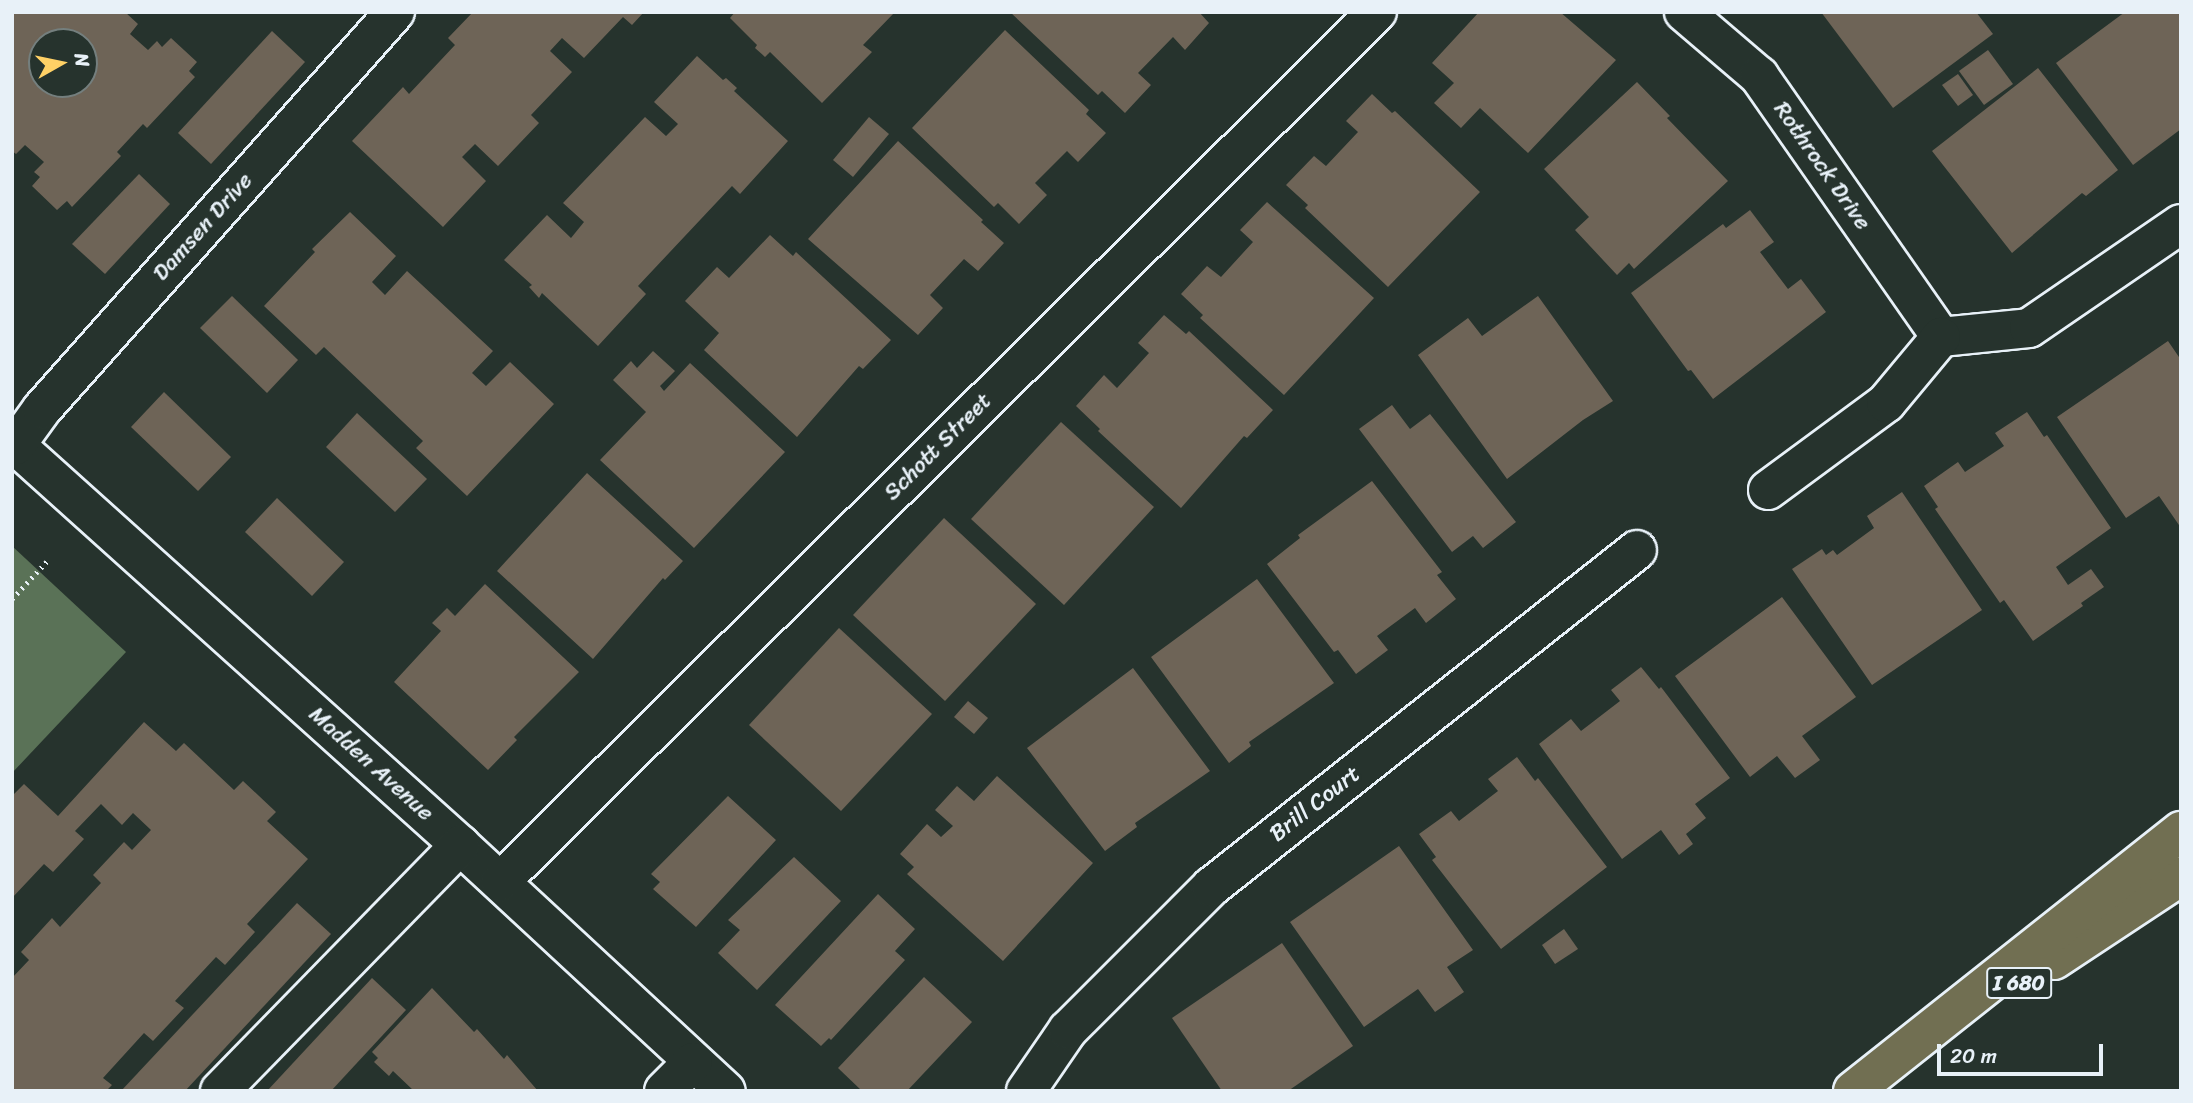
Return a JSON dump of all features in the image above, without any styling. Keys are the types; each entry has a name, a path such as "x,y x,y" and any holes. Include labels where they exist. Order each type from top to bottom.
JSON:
{"highway":[{"path":"1855,1091 2181,831"},
{"name":"I 680","path":"1855,1091 2181,876"}],"street":[{"name":"Damsen Drive","path":"14,444 42,409 395,12"},
{"name":"Schott Street","path":"500,883 1377,12"},
{"name":"Rothrock Drive","path":"1684,12 1759,76 1941,337"},
{"path":"1768,490 1886,403 1941,337 2029,328 2181,224"},
{"name":"Madden Avenue","path":"14,444 460,845 726,1091"},
{"name":"Brill Court","path":"1026,1091 1068,1030 1211,887 1637,550"},
{"path":"220,1091 460,845"},
{"path":"664,1091 693,1062"}],"path":[{"path":"12,599 48,560"}],"green space":[{"path":"12,546 126,652 12,773"}],"building":[{"path":"12,12 125,12 138,24 130,34 148,50 157,41 162,47 171,38 197,62 189,71 195,77 147,128 143,124 117,152 121,156 72,207 67,201 57,210 32,186 40,177 34,172 44,162 25,145 16,154 12,151"},
{"path":"473,12 644,12 632,25 623,17 584,58 562,38 550,51 572,72 531,115 539,123 498,166 475,144 462,157 486,181 443,227 352,141 403,87 409,94 455,45 448,38"},
{"path":"735,12 895,12 863,45 872,52 822,103 770,52 765,57 755,48 757,45 730,18"},
{"path":"1010,12 1199,12 1209,23 1185,50 1173,37 1138,73 1151,85 1125,113 1102,91 1098,95"},
{"path":"1479,12 1560,12 1616,60 1528,153 1480,108 1461,128 1434,103 1454,83 1432,63"},
{"path":"1821,12 1976,12 1993,34 1893,108"},
{"path":"2125,12 2181,12 2181,129 2133,165 2056,63"},
{"path":"1005,30 1089,110 1086,114 1106,133 1078,162 1067,151 1035,183 1047,195 1019,224 998,203 994,207 912,128"},
{"path":"272,31 305,62 211,164 178,133"},
{"path":"1988,50 2013,84 1984,105 1959,71"},
{"path":"697,56 723,80 726,78 737,88 734,91 788,141 740,194 732,186 638,286 646,294 598,346 542,293 539,298 529,287 532,285 504,260 547,215 571,238 584,222 563,203 645,117 666,136 678,124 654,102"},
{"path":"2038,68 2118,170 2086,196 2082,193 2012,253 1932,151"},
{"path":"1958,74 1973,95 1958,106 1942,85"},
{"path":"1637,82 1670,116 1667,118 1728,181 1634,269 1629,263 1617,275 1575,230 1589,217 1544,169"},
{"path":"1372,94 1392,113 1395,111 1480,192 1388,287 1305,208 1308,205 1286,185 1314,156 1326,166 1358,132 1346,121"},
{"path":"869,117 889,134 853,177 833,160"},
{"path":"898,141 1004,243 978,271 964,259 930,295 943,308 918,335 808,239"},
{"path":"139,174 170,204 105,274 72,244"},
{"path":"1267,202 1374,298 1284,395 1200,318 1203,315 1181,294 1207,266 1221,277 1253,242 1240,230"},
{"path":"1750,210 1774,242 1760,252 1788,289 1801,279 1826,312 1713,399 1691,370 1688,371 1631,293 1723,224 1726,228"},
{"path":"350,212 396,256 372,282 385,295 407,271 493,351 472,373 486,386 510,362 554,404 467,496 416,448 423,441 324,347 316,355 264,306 315,252 312,249"},
{"path":"770,235 793,256 796,252 891,340 863,369 859,366 797,437 704,350 719,333 685,301 717,267 729,278"},
{"path":"232,296 298,360 267,393 200,328"},
{"path":"1538,296 1613,401 1583,420 1507,479 1418,355 1468,318 1482,336"},
{"path":"1164,315 1186,334 1189,331 1273,410 1247,438 1244,436 1181,508 1098,431 1100,429 1076,406 1104,375 1117,388 1149,353 1138,343"},
{"path":"2168,341 2181,360 2181,528 2159,496 2126,518 2057,417"},
{"path":"653,351 675,371 660,386 664,391 690,363 785,452 694,548 600,460 646,412 613,380 631,361 637,368"},
{"path":"164,392 231,457 198,491 131,427"},
{"path":"1392,405 1410,429 1430,414 1516,522 1483,548 1473,536 1452,552 1359,429"},
{"path":"2027,412 2044,437 2047,435 2111,528 2056,567 2068,585 2091,569 2104,587 2081,603 2083,606 2033,641 2004,600 2000,603 1935,509 1938,507 1924,486 1958,462 1965,472 2004,446 1995,433"},
{"path":"357,413 427,479 395,512 326,447"},
{"path":"1061,422 1154,507 1064,605 971,519"},
{"path":"587,473 683,561 665,580 663,578 593,659 497,571"},
{"path":"1372,481 1442,572 1437,575 1456,599 1426,623 1415,608 1377,636 1388,650 1356,674 1338,650 1334,652 1267,564 1300,538 1298,535"},
{"path":"1902,492 1982,610 1872,685 1792,569 1822,549 1826,555 1833,550 1837,555 1874,528 1867,516"},
{"path":"277,498 344,562 312,596 245,532"},
{"path":"944,518 1036,604 945,701 853,615"},
{"path":"1257,579 1334,683 1249,742 1251,746 1229,763 1151,657"},
{"path":"485,584 579,672 514,737 517,740 488,770 394,682 441,631 432,623 447,608 455,616"},
{"path":"1782,597 1856,697 1802,736 1820,760 1795,778 1777,756 1750,777 1675,676"},
{"path":"839,628 932,714 841,811 749,725"},
{"path":"1641,667 1659,689 1661,687 1730,778 1695,804 1706,818 1686,834 1693,844 1679,855 1661,830 1622,859 1539,744 1571,719 1581,731 1620,701 1611,690"},
{"path":"1133,668 1210,771 1135,823 1137,827 1105,851 1027,748"},
{"path":"968,701 988,718 974,734 954,717"},
{"path":"144,722 176,751 184,743 234,790 243,781 276,812 267,821 308,859 247,924 255,932 225,965 216,957 175,1001 184,1008 153,1041 144,1033 103,1078 112,1085 106,1091 12,1091 12,978 29,960 21,952 52,918 60,927 101,883 93,875 124,842 132,850 151,830 133,813 122,825 101,804 75,831 84,839 53,872 44,864 12,898 12,796 24,784 58,816"},
{"path":"1517,757 1535,781 1538,778 1607,867 1501,949 1432,860 1436,857 1419,834 1451,811 1459,821 1498,791 1488,779"},
{"path":"997,776 1093,863 1003,961 907,874 914,867 900,854 927,824 941,837 953,826 935,810 957,786 974,801"},
{"path":"728,796 776,840 696,927 653,889 660,882 651,874"},
{"path":"1399,846 1473,950 1447,967 1464,992 1435,1012 1418,989 1364,1027 1290,922"},
{"path":"794,857 841,901 757,990 718,953 740,930 728,920"},
{"path":"878,894 915,929 895,951 905,960 831,1040 829,1038 821,1046 775,1005"},
{"path":"297,903 331,934 185,1091 121,1091"},
{"path":"1564,929 1578,949 1555,964 1542,945"},
{"path":"1282,943 1353,1046 1288,1091 1222,1091 1172,1018"},
{"path":"924,977 972,1022 907,1091 862,1091 838,1068"},
{"path":"372,978 406,1010 331,1091 267,1091"},
{"path":"432,988 474,1032 477,1029 504,1059 507,1055 538,1091 414,1091 393,1071 389,1076 374,1062 378,1058 372,1052"}]}
